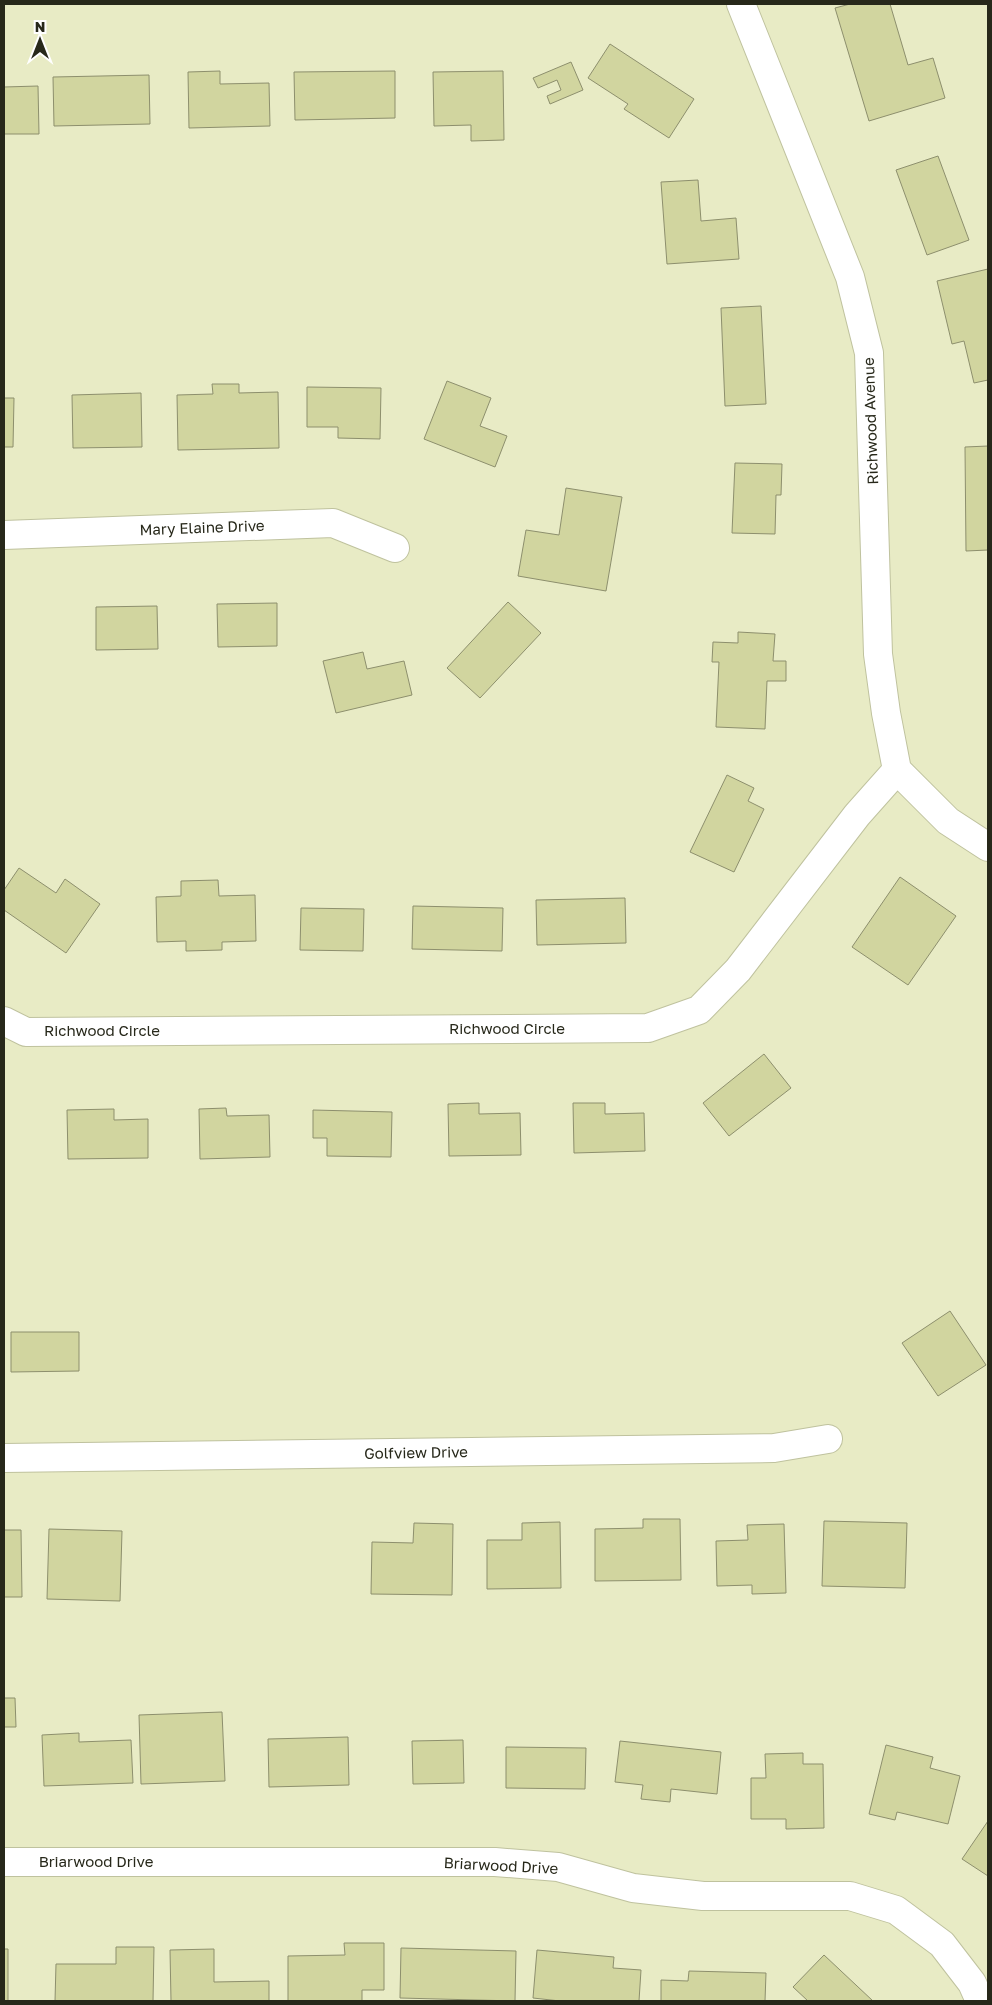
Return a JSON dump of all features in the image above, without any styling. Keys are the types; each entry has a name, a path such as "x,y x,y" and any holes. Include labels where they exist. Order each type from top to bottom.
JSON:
{"street":[{"name":"Richwood Avenue","path":"741,4 850,277 869,353 878,654 886,713 897,770"},
{"name":"Mary Elaine Drive","path":"4,534 333,523 395,548"},
{"path":"897,770 948,821 988,847"},
{"name":"Richwood Circle","path":"4,1021 26,1032 648,1028 699,1010 738,970 857,815 897,770"},
{"name":"Golfview Drive","path":"4,1458 774,1448 828,1439"},
{"name":"Briarwood Drive","path":"4,1862 495,1862 558,1867 633,1888 703,1896 850,1896 896,1910 942,1944 972,1983 980,2001"}],"building":[{"path":"850,4 890,4 908,65 933,58 945,98 869,121 835,8"},
{"path":"610,44 694,99 669,138 624,109 628,104 588,78"},
{"path":"571,62 583,90 550,104 547,96 561,90 557,80 538,88 533,78"},
{"path":"220,71 220,84 269,83 270,126 189,128 188,72"},
{"path":"395,71 395,118 295,120 294,72"},
{"path":"503,71 504,140 471,141 471,125 434,126 433,72"},
{"path":"149,75 150,124 54,126 53,77"},
{"path":"38,86 39,134 4,134 4,87"},
{"path":"938,156 969,240 927,255 896,170"},
{"path":"698,180 701,221 736,218 739,259 667,264 661,182"},
{"path":"988,269 988,380 974,383 964,341 952,344 937,281"},
{"path":"761,306 766,404 725,406 721,308"},
{"path":"447,381 491,398 480,426 507,436 495,467 424,439"},
{"path":"212,384 239,384 239,393 278,392 279,448 178,450 177,395 213,394"},
{"path":"307,387 381,388 380,439 338,438 338,427 307,427"},
{"path":"141,393 142,447 73,448 72,395"},
{"path":"4,398 14,398 13,447 4,447"},
{"path":"988,446 988,550 966,551 965,447"},
{"path":"735,463 782,464 781,495 776,495 775,534 732,533"},
{"path":"566,488 622,497 606,591 518,576 526,530 559,535"},
{"path":"508,602 541,633 480,698 447,668"},
{"path":"277,603 277,646 218,647 217,604"},
{"path":"157,606 158,649 96,650 96,607"},
{"path":"738,632 775,634 773,661 786,661 786,681 767,681 765,729 716,727 719,662 712,662 713,642 738,643"},
{"path":"363,652 367,669 404,661 412,695 336,713 323,661"},
{"path":"727,775 754,788 748,801 764,809 734,872 690,852"},
{"path":"19,868 56,893 65,879 100,904 66,953 4,910 4,890"},
{"path":"900,877 956,916 908,985 852,947"},
{"path":"218,880 219,896 255,895 256,941 222,942 222,950 186,951 186,941 157,942 156,897 181,896 181,881"},
{"path":"625,898 626,943 537,945 536,900"},
{"path":"413,906 503,908 502,951 412,949"},
{"path":"301,908 364,909 363,951 300,950"},
{"path":"764,1054 791,1088 729,1136 703,1103"},
{"path":"479,1103 479,1114 520,1113 521,1155 449,1156 448,1104"},
{"path":"573,1103 605,1103 605,1114 644,1113 645,1151 574,1153"},
{"path":"226,1108 227,1116 269,1115 270,1157 200,1159 199,1109"},
{"path":"114,1109 114,1120 148,1119 148,1158 68,1159 67,1110"},
{"path":"313,1110 392,1112 391,1157 327,1156 327,1138 313,1138"},
{"path":"950,1311 986,1365 938,1396 902,1343"},
{"path":"11,1332 79,1332 79,1371 11,1372"},
{"path":"643,1519 680,1519 681,1580 595,1581 595,1529 643,1528"},
{"path":"824,1521 907,1523 905,1588 822,1586"},
{"path":"560,1522 561,1588 487,1589 487,1540 522,1540 522,1523"},
{"path":"414,1523 453,1524 452,1595 371,1594 372,1542 413,1543"},
{"path":"784,1524 786,1593 752,1594 752,1585 717,1586 716,1541 748,1540 747,1525"},
{"path":"49,1529 122,1531 120,1601 47,1599"},
{"path":"4,1530 21,1530 22,1597 4,1597"},
{"path":"4,1698 15,1698 16,1727 4,1727"},
{"path":"222,1712 225,1781 141,1784 139,1715"},
{"path":"79,1733 79,1742 131,1740 133,1783 44,1786 42,1735"},
{"path":"348,1737 349,1785 269,1787 268,1739"},
{"path":"463,1740 464,1783 413,1784 412,1741"},
{"path":"620,1741 721,1752 717,1794 671,1789 670,1802 641,1799 643,1785 615,1782"},
{"path":"886,1745 933,1757 930,1768 960,1776 948,1824 897,1812 895,1820 869,1814"},
{"path":"506,1747 586,1748 585,1789 506,1788"},
{"path":"803,1753 803,1764 823,1764 824,1828 786,1829 786,1819 751,1819 751,1778 766,1778 765,1754"},
{"path":"988,1821 988,1876 962,1859"},
{"path":"344,1943 384,1943 384,1990 362,1990 362,2001 288,2001 288,1956 345,1955"},
{"path":"116,1947 154,1947 153,2001 55,2001 56,1964 116,1964"},
{"path":"401,1948 516,1951 515,2001 400,1998"},
{"path":"4,1949 8,1949 8,2001 4,2001"},
{"path":"214,1949 214,1982 269,1981 269,2001 171,2001 170,1950"},
{"path":"537,1950 614,1957 613,1968 641,1970 639,2001 560,2001 533,1998"},
{"path":"824,1955 873,2001 808,2001 793,1987"},
{"path":"689,1971 766,1973 765,2001 661,2001 661,1980 688,1981"}]}
